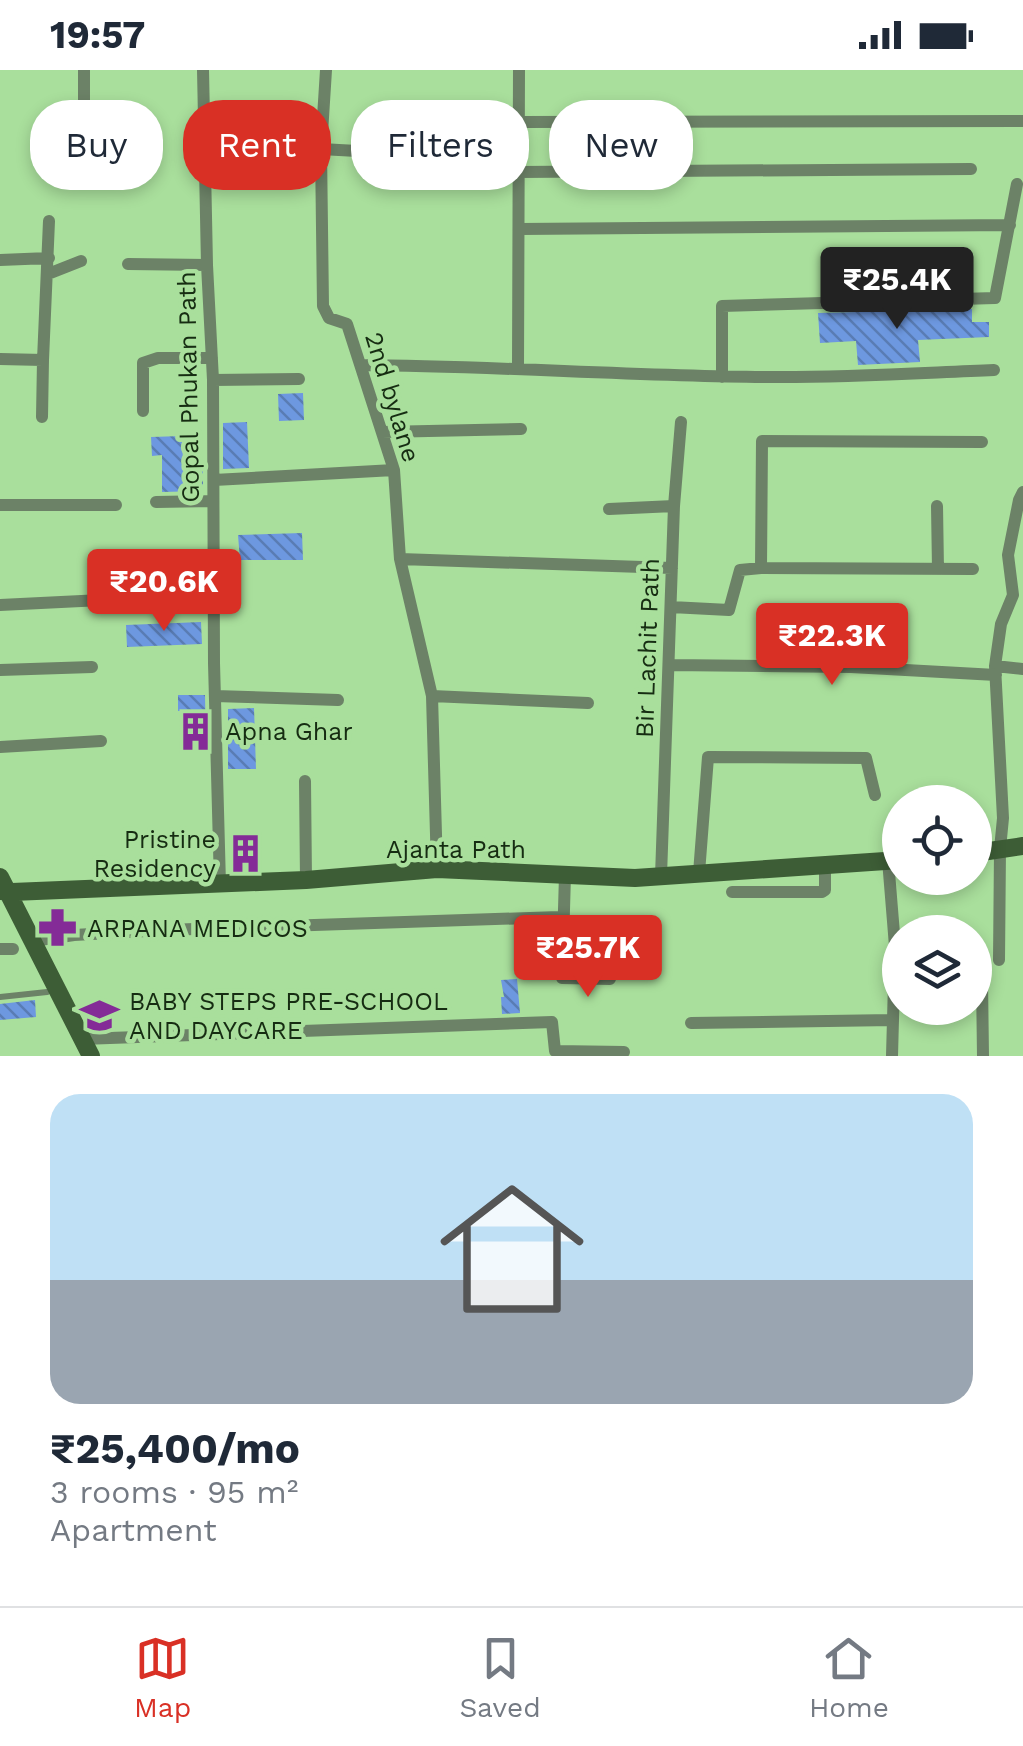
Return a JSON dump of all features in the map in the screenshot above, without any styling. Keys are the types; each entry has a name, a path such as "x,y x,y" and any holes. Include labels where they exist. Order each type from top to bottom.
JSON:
{"street":[{"path":"84,70 84,100"},
{"name":"Gopal Phukan Path","path":"203,70 213,380 220,884"},
{"name":"2nd bylane","path":"324,100 326,70"},
{"path":"519,70 519,100"},
{"path":"529,122 1023,121"},
{"path":"529,166 971,169"},
{"path":"722,376 722,306 996,298 1016,184"},
{"name":"2nd bylane","path":"322,190 323,306 329,318 348,324 394,470 400,559 432,696 437,869"},
{"path":"518,368 519,190"},
{"path":"42,418 49,221"},
{"path":"520,229 1010,224"},
{"path":"0,260 49,258"},
{"path":"48,274 81,261"},
{"path":"128,264 208,265"},
{"path":"144,411 143,363 158,358 212,358"},
{"path":"0,359 44,360"},
{"path":"361,365 771,378 994,370"},
{"path":"213,380 299,380"},
{"name":"Bir Lachit Path","path":"661,876 674,506 681,422"},
{"path":"382,432 520,429"},
{"path":"761,568 762,440 982,442"},
{"path":"214,480 394,470"},
{"path":"999,960 1003,818 996,670 1001,624 1012,595 1008,555 1023,492"},
{"path":"156,502 213,501"},
{"path":"0,505 116,504"},
{"path":"609,509 674,506"},
{"path":"937,506 938,569"},
{"path":"400,559 672,568"},
{"path":"670,607 730,610 740,570 973,569"},
{"path":"0,604 122,598"},
{"path":"668,665 1023,668"},
{"path":"0,670 92,667"},
{"path":"215,696 338,700"},
{"path":"432,696 588,704"},
{"path":"0,747 101,742"},
{"path":"699,873 708,757 866,758 875,795"},
{"path":"305,781 306,880"},
{"path":"992,850 1023,846"},
{"name":"Ajanta Path","path":"4,890 306,880 437,869 635,878 882,861"},
{"path":"732,892 822,892 824,864"},
{"path":"33,941 147,931 562,922 610,928 610,978 562,978 562,922 565,875"},
{"path":"4,890 33,941 84,1050"},
{"path":"4,890 47,992 84,1050"},
{"path":"691,1023 882,1020"},
{"path":"84,1050 552,1022 555,1051 624,1052"},
{"path":"892,1056 893,1025"},
{"path":"983,1025 983,1056"}],"lane":[{"path":"0,997 47,992"}],"building":[{"path":"972,309 972,322 989,322 989,337 918,340 920,362 858,365 856,341 820,343 818,313"},
{"path":"303,393 304,420 279,421 278,394"},
{"path":"247,422 249,468 223,469 223,423"},
{"path":"182,436 183,461 203,461 203,491 162,492 162,455 152,456 151,437"},
{"path":"302,533 303,560 240,560 238,535"},
{"path":"201,622 202,644 127,647 126,625"},
{"path":"178,695 205,695 206,747 180,747"},
{"path":"254,708 256,769 228,769 228,709"},
{"name":"Pristine Residency","path":"258,834 259,869 234,870 233,835"},
{"path":"517,979 520,1013 502,1014 501,980"},
{"path":"35,1000 36,1017 0,1020 0,1004"}],"place":[{"name":"Apna Ghar","path":"195,731"},
{"name":"Pristine Residency","path":"246,853"},
{"name":"ARPANA MEDICOS","path":"57,928"},
{"name":"BABY STEPS PRE-SCHOOL AND DAYCARE","path":"99,1015"}]}
